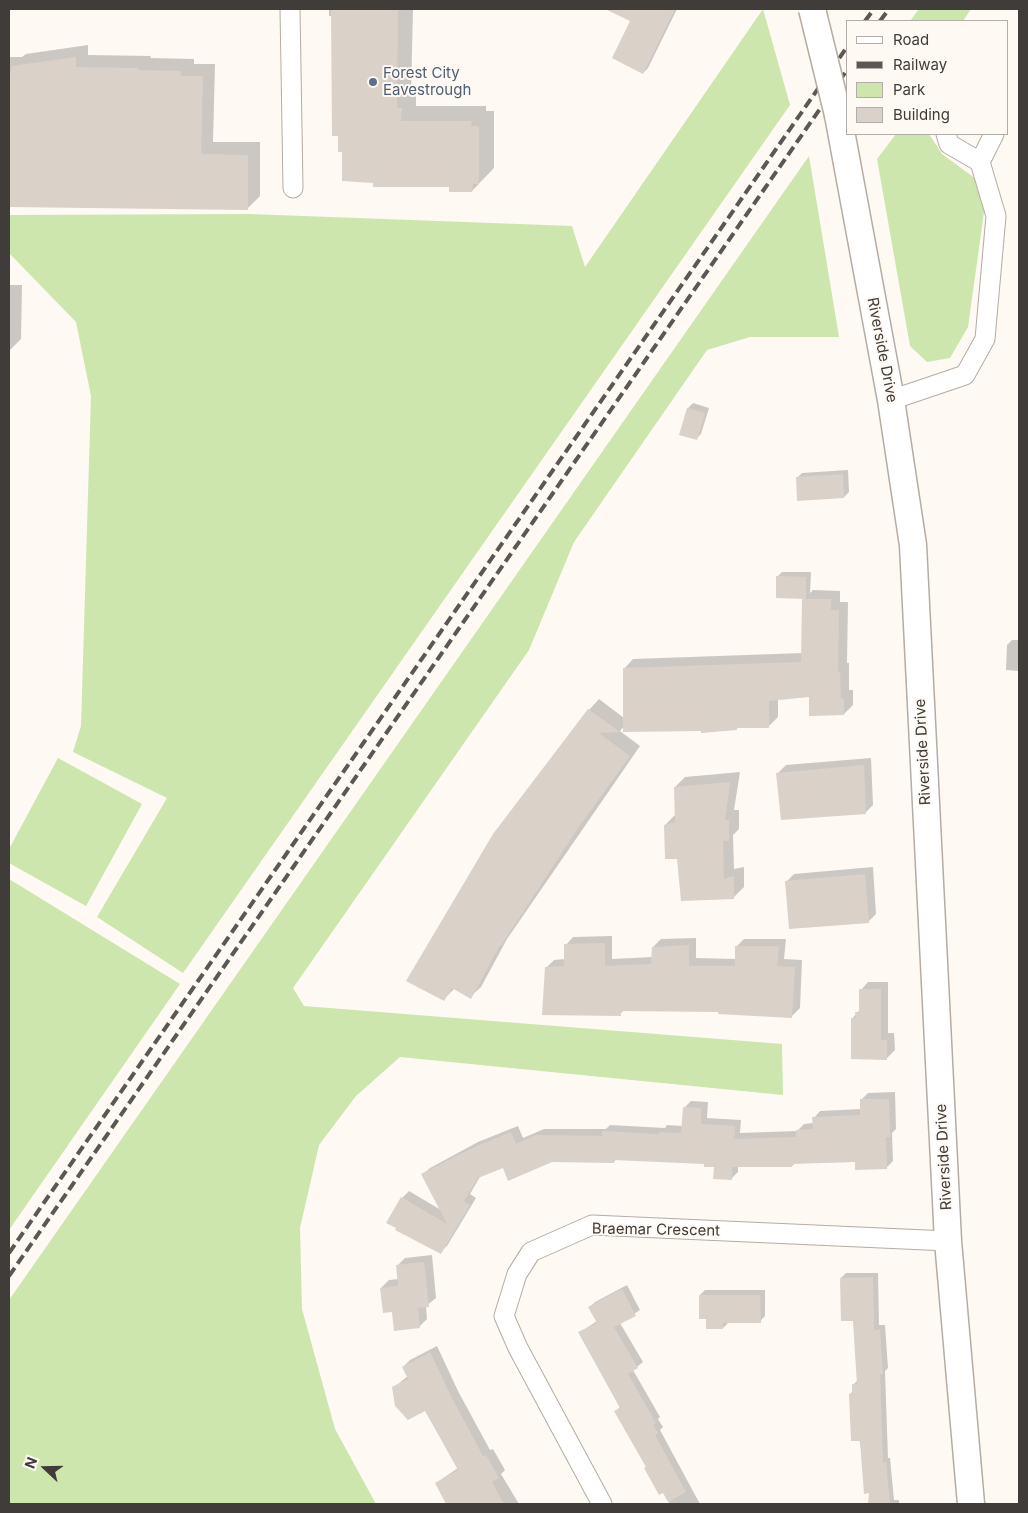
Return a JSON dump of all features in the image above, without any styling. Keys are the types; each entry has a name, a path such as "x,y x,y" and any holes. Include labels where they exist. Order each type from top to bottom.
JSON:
{"main road":[{"name":"Riverside Drive","path":"812,9 841,137 891,400 912,545 948,1241 971,1504"}],"street":[{"path":"290,9 293,188"},
{"path":"946,135 949,144 980,162"},
{"path":"891,400 965,376 985,339 996,216 980,162 994,135"},
{"name":"Braemar Crescent","path":"602,1504 518,1348 504,1316 517,1274 531,1252 592,1225 948,1241"}],"green space":[{"path":"763,9 790,105 183,973 97,917 167,798 73,752 81,726 91,396 76,322 9,253 9,215 249,214 572,226 585,267"},
{"path":"919,9 971,9 964,20 911,20"},
{"path":"895,135 930,135 942,154 976,179 984,212 968,327 950,358 927,362 910,346 877,159"},
{"path":"809,156 839,337 750,337 707,350 574,542 529,650 293,988 304,1006 782,1044 783,1095 400,1057 356,1096 319,1145 300,1228 302,1309 335,1429 376,1504 9,1504 9,1300"},
{"path":"58,758 142,804 86,906 9,863 9,849"},
{"path":"9,879 180,984 9,1230"}],"building":[{"path":"331,9 398,9 397,108 402,108 401,121 472,121 471,126 479,126 479,184 473,184 472,192 449,192 449,187 373,187 373,183 342,181 342,152 338,152 338,136 332,136"},
{"path":"605,9 675,9 643,74 612,58 630,21"},
{"path":"76,57 76,67 181,71 181,76 203,76 201,154 248,155 248,210 9,207 9,80 12,66"},
{"path":"687,408 705,413 697,440 679,435"},
{"path":"843,474 844,498 797,501 796,477"},
{"path":"776,576 806,577 806,599 776,598"},
{"path":"802,599 831,599 831,610 839,610 838,672 840,672 841,699 844,699 844,715 809,716 809,697 769,701 769,728 737,728 737,730 701,733 701,731 623,732 623,668 801,662"},
{"path":"588,709 620,732 599,733 630,756 576,831 500,945 471,999 452,988 444,1001 406,981 493,834"},
{"path":"864,765 866,814 781,820 776,773"},
{"path":"730,782 725,820 729,820 729,841 723,841 724,879 734,876 734,899 681,901 677,859 665,859 664,825 675,822 674,787"},
{"path":"865,874 869,923 789,929 785,881"},
{"path":"605,943 605,966 651,964 652,947 689,945 689,966 735,966 735,946 779,946 777,966 795,967 792,1018 718,1014 718,1012 621,1011 621,1016 542,1015 545,967 564,966 564,944"},
{"path":"859,989 881,989 881,1040 887,1040 887,1060 851,1059 851,1018 856,1018 855,1012 859,1012"},
{"path":"860,1099 889,1099 890,1137 886,1137 887,1169 855,1170 855,1162 792,1164 792,1167 732,1167 732,1180 713,1179 714,1167 704,1167 704,1164 614,1160 614,1163 552,1162 508,1181 503,1168 478,1178 464,1201 470,1205 441,1254 395,1230 396,1228 386,1223 401,1197 447,1224 421,1174 470,1149 511,1132 516,1144 536,1135 602,1136 602,1131 659,1134 659,1132 681,1133 683,1107 701,1108 701,1124 735,1126 734,1139 796,1137 796,1130 813,1129 812,1117 860,1115"},
{"path":"424,1262 429,1307 418,1308 420,1328 394,1331 392,1312 383,1313 380,1288 398,1286 396,1265"},
{"path":"873,1277 874,1330 880,1329 883,1374 880,1374 883,1463 886,1462 890,1504 868,1504 869,1493 864,1494 860,1441 851,1441 849,1394 852,1394 852,1384 857,1384 853,1321 841,1321 840,1278"},
{"path":"622,1289 636,1316 614,1327 638,1368 628,1374 656,1423 653,1424 658,1433 655,1435 686,1492 668,1502 663,1493 659,1495 644,1468 646,1467 614,1411 620,1408 578,1332 597,1323 588,1307"},
{"path":"699,1295 760,1295 761,1323 723,1323 723,1329 706,1329 706,1319 699,1319"},
{"path":"430,1352 483,1456 486,1455 499,1478 492,1482 504,1504 446,1504 435,1483 458,1470 425,1411 408,1420 395,1406 392,1387 408,1379 402,1367"}],"railway":[{"path":"866,20 874,9"},
{"path":"881,20 889,9"},
{"path":"9,1253 846,48"},
{"path":"9,1276 846,71"}],"place":[{"name":"Forest City Eavestrough","path":"373,82"}]}
